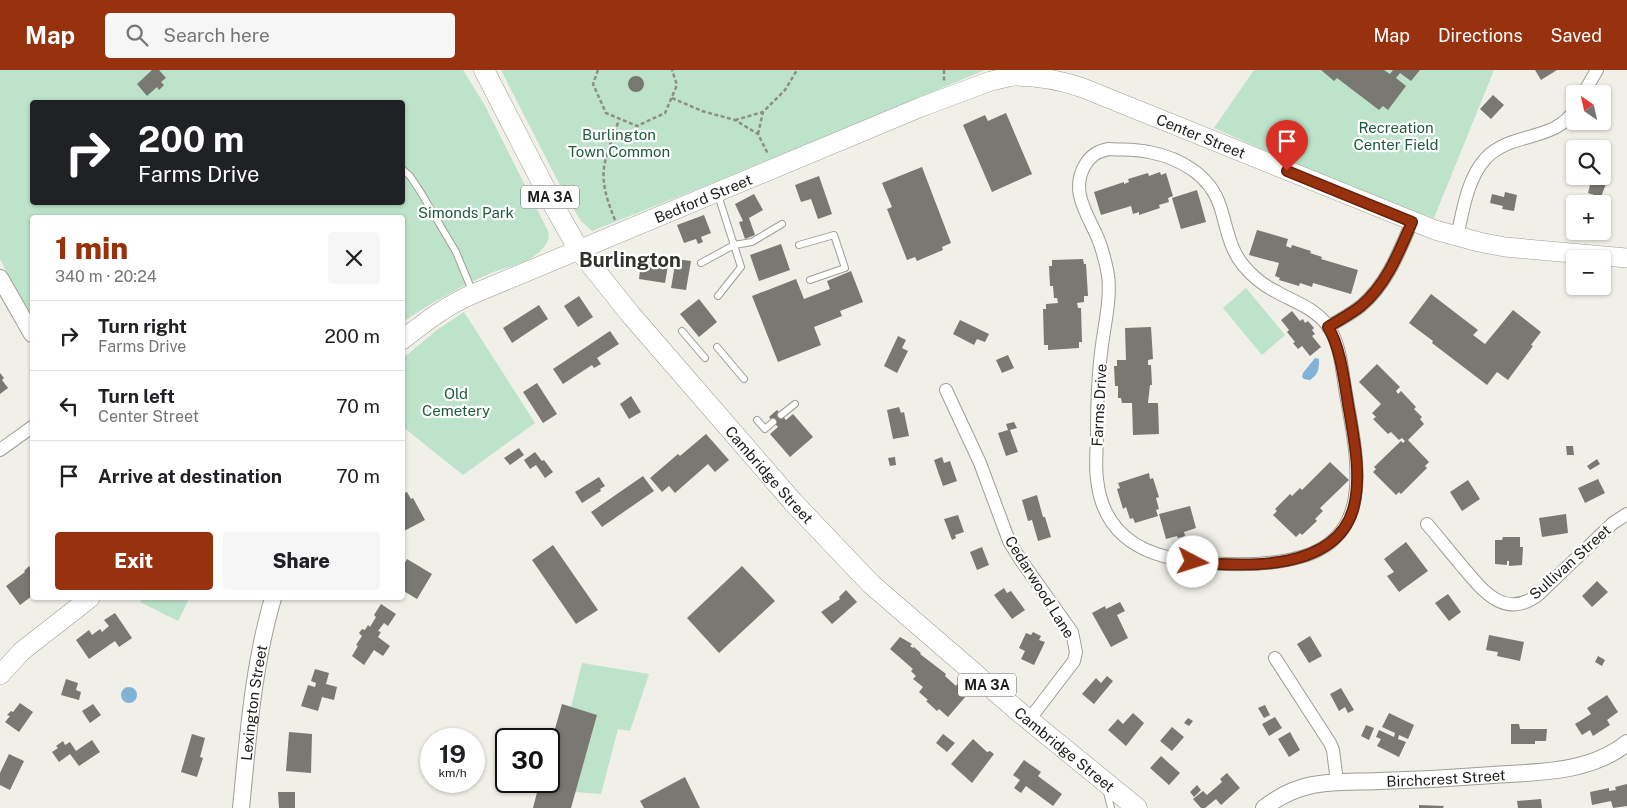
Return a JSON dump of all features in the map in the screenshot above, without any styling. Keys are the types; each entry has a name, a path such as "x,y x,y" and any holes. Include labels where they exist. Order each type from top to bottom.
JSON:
{"main road":[{"name":"Cambridge Street","path":"484,70 579,250 616,297 736,438 793,502 871,584 1029,720 1137,808"},
{"name":"Bedford Street","path":"405,338 456,301 949,96 1012,73"},
{"name":"Center Street","path":"1012,73 1075,85 1412,222 1457,237 1505,247 1627,258"},
{"path":"0,675 22,651 87,600"}],"street":[{"path":"1588,85 1597,70"},
{"path":"1457,237 1469,187 1486,158 1510,142 1554,129 1566,121"},
{"name":"Farms Drive","path":"1109,149 1149,151 1173,160 1198,173 1215,193 1231,244 1244,266 1265,285 1311,310 1328,327 1338,350 1353,432 1356,463 1354,506 1347,523 1337,536 1324,546 1301,557 1266,563 1233,564 1193,562 1156,556 1124,537 1113,523 1104,506 1097,482 1099,381 1109,291 1102,251 1079,196 1080,176 1090,158 1101,151 1109,149"},
{"path":"1328,327 1358,308 1376,291 1396,258 1412,222"},
{"path":"0,278 30,330"},
{"name":"Cedarwood Lane","path":"946,390 980,463 1009,541 1067,624 1074,640 1076,652 1074,661 1029,720"},
{"path":"0,450 30,428"},
{"name":"Sullivan Street","path":"1427,524 1486,594 1499,602 1515,604 1527,602 1539,594 1614,523 1627,514"},
{"name":"Lexington Street","path":"241,808 255,677 273,600"},
{"path":"1275,658 1330,743 1333,750 1337,782"},
{"name":"Birchcrest Street","path":"1264,808 1278,797 1314,784 1447,778 1559,770 1582,766 1600,760 1613,754 1627,743"}],"lane":[{"path":"405,172 410,176 456,252 473,294"},
{"path":"717,192 741,268 718,296"},
{"path":"701,263 734,246 752,242 782,224"},
{"path":"799,245 834,235 845,268 810,280"},
{"path":"682,331 705,358"},
{"path":"717,347 744,379"},
{"path":"781,415 795,404"},
{"path":"757,420 765,428 773,422"},
{"path":"1104,781 1111,808"}],"path":[{"path":"598,70 593,84 606,113 637,126 665,113 677,84 672,70"},
{"path":"735,120 763,112 778,98 797,70"},
{"path":"944,70 945,86"},
{"path":"672,98 702,111 735,120 758,134 774,168"},
{"path":"758,134 763,112"},
{"path":"619,120 605,162 603,179 611,209 621,232"}],"green space":[{"name":"Simonds Park","path":"0,70 463,70 484,104 549,235 543,248 529,259 468,284 405,321 405,215 30,215 30,316 0,259"},
{"name":"Burlington Town Common","path":"501,70 985,70 592,231 581,221 566,197"},
{"name":"Recreation Center Field","path":"1254,70 1494,70 1434,218 1353,190 1214,128"},
{"path":"1246,288 1285,335 1262,355 1223,308"},
{"name":"Old Cemetery","path":"464,312 535,423 463,475 405,429 405,357 437,330"},
{"path":"141,600 188,600 178,621 140,602"},
{"path":"582,663 649,674 630,731 618,729 601,794 575,792 597,715 571,707"}],"water":[{"path":"1315,358 1319,359 1317,373 1310,380 1304,379 1302,377 1303,373"},
{"path":"129,687 137,695 129,703 121,695"}],"building":[{"path":"152,70 159,70 166,78 161,82 164,85 159,90 157,87 147,96 137,84"},
{"path":"1321,70 1384,70 1390,74 1393,70 1420,70 1411,81 1400,73 1396,78 1406,86 1388,110 1383,106 1379,110 1337,78 1334,81"},
{"path":"1535,70 1557,70 1541,80"},
{"path":"636,76 642,78 644,84 642,90 636,92 630,90 628,84 630,78"},
{"path":"1493,95 1504,105 1491,119 1480,109"},
{"path":"1006,113 1032,174 992,192 963,125 985,115 988,121"},
{"path":"922,167 951,243 942,247 943,250 917,261 915,257 907,260 887,209 892,207 882,183"},
{"path":"1160,172 1161,175 1166,173 1173,196 1168,198 1169,202 1159,205 1160,208 1139,215 1139,212 1133,214 1131,206 1101,215 1094,192 1124,182 1124,184 1129,182 1128,179 1148,173 1149,176"},
{"path":"819,176 832,214 818,219 811,199 801,202 795,185"},
{"path":"1590,185 1606,185 1602,195 1588,193"},
{"path":"1197,190 1206,222 1181,229 1172,198"},
{"path":"1505,192 1517,195 1514,211 1502,209 1503,206 1490,203 1492,194 1504,197"},
{"path":"754,194 763,210 749,218 755,235 745,239 739,222 743,221 735,204"},
{"path":"704,215 711,233 701,237 703,242 698,244 696,239 684,243 677,225"},
{"path":"1257,230 1288,239 1286,246 1291,248 1292,245 1311,251 1310,253 1322,257 1321,259 1358,270 1351,294 1313,283 1312,287 1300,283 1299,286 1279,280 1280,278 1275,276 1279,263 1249,255"},
{"path":"781,244 790,270 759,281 750,255"},
{"path":"676,259 691,261 686,290 671,288"},
{"path":"1083,259 1084,264 1086,264 1088,296 1084,296 1084,302 1077,303 1078,308 1081,308 1082,342 1079,342 1079,348 1048,350 1048,345 1044,345 1043,309 1046,309 1046,304 1058,303 1057,298 1054,298 1053,286 1050,286 1049,266 1052,266 1052,260"},
{"path":"641,261 668,265 665,283 639,279"},
{"path":"851,271 863,302 840,311 842,316 814,327 821,345 778,362 752,296 796,279 804,299 830,289 827,281"},
{"path":"1431,294 1478,330 1473,335 1485,344 1513,310 1541,332 1508,380 1497,372 1487,385 1409,323"},
{"path":"579,296 593,317 578,327 564,306"},
{"path":"699,299 717,322 699,337 680,314"},
{"path":"539,305 548,319 512,343 503,328"},
{"path":"1292,311 1300,321 1303,319 1305,323 1308,321 1314,328 1312,330 1315,334 1312,336 1321,347 1310,356 1302,346 1298,349 1293,343 1295,342 1287,332 1289,330 1281,320"},
{"path":"960,320 989,334 985,342 977,339 974,345 953,334"},
{"path":"1151,327 1153,359 1148,360 1148,365 1151,365 1152,385 1150,385 1148,403 1158,403 1159,434 1133,435 1132,403 1122,403 1121,398 1118,398 1114,366 1117,366 1117,360 1126,360 1125,328"},
{"path":"610,331 619,344 597,358 601,364 594,368 592,365 563,384 553,369"},
{"path":"898,336 906,340 902,348 908,351 897,373 884,366"},
{"path":"1008,355 1014,368 1002,373 996,360"},
{"path":"1377,364 1400,387 1396,391 1398,394 1401,391 1416,407 1414,409 1422,417 1420,419 1424,424 1408,440 1429,462 1425,466 1427,468 1401,494 1399,492 1396,495 1373,472 1376,469 1374,467 1401,441 1403,443 1405,441 1402,438 1399,440 1391,432 1388,434 1373,419 1376,417 1372,413 1381,404 1359,382"},
{"path":"0,373 4,378 2,380 8,388 0,394"},
{"path":"537,383 557,414 543,423 523,392"},
{"path":"631,396 641,412 629,419 620,404"},
{"path":"899,407 901,413 904,412 909,436 893,439 887,410"},
{"path":"777,410 786,420 793,414 813,437 790,457 770,434 778,427 769,417"},
{"path":"1014,422 1017,428 1010,430 1018,452 1006,456 998,433 1008,430 1006,424"},
{"path":"706,434 729,460 715,472 708,464 675,493 669,486 662,492 650,478 678,454 680,456"},
{"path":"1566,446 1573,446 1574,455 1567,455"},
{"path":"519,448 524,455 510,465 504,458"},
{"path":"535,452 553,472 545,478 536,465 530,469 524,460"},
{"path":"895,457 896,465 890,466 888,458"},
{"path":"942,457 944,463 950,461 957,481 943,486 934,460"},
{"path":"1597,459 1600,464 1590,470 1587,466"},
{"path":"1330,462 1349,480 1320,508 1323,511 1315,519 1317,521 1302,535 1300,533 1296,537 1273,515 1277,511 1275,509 1290,494 1292,496 1300,488 1302,490"},
{"path":"1149,473 1150,479 1153,478 1159,497 1156,498 1159,509 1156,510 1158,516 1135,523 1133,518 1130,519 1126,507 1123,509 1117,489 1120,488 1118,483"},
{"path":"643,476 654,491 602,527 591,512"},
{"path":"599,477 605,486 600,489 601,491 582,503 575,492"},
{"path":"1598,479 1605,493 1585,503 1578,488"},
{"path":"1468,480 1480,499 1462,511 1450,492"},
{"path":"407,492 411,499 413,498 425,520 405,530 405,493"},
{"path":"1037,495 1051,537 1038,541 1032,520 1028,521 1022,500"},
{"path":"1190,506 1196,528 1184,532 1185,536 1166,539 1159,514"},
{"path":"1566,514 1568,533 1542,537 1539,518"},
{"path":"958,515 964,532 955,535 956,538 952,540 944,519"},
{"path":"1503,537 1520,537 1520,547 1523,547 1522,565 1509,566 1509,561 1507,561 1507,565 1495,564 1495,540 1502,540"},
{"path":"1406,542 1428,571 1399,592 1387,576 1394,572 1384,559"},
{"path":"553,545 598,610 576,624 532,560"},
{"path":"982,547 989,565 977,570 970,552"},
{"path":"407,559 432,574 417,599 405,592 405,562"},
{"path":"29,566 30,598 20,605 6,586"},
{"path":"742,566 775,601 719,653 687,618"},
{"path":"1597,581 1608,592 1592,607 1582,596"},
{"path":"1004,588 1007,593 1011,591 1025,610 1012,619 994,595"},
{"path":"846,590 857,602 832,624 821,612 840,599 839,597"},
{"path":"1448,594 1461,612 1449,621 1435,603"},
{"path":"1120,602 1125,611 1117,615 1128,638 1111,647 1092,613 1105,606 1106,609"},
{"path":"381,604 396,614 388,626 384,623 378,631 381,632 378,637 390,646 383,656 374,650 364,665 352,656 362,636 359,633 362,629 365,630 368,625 370,627 376,617 374,615"},
{"path":"115,613 132,638 119,647 115,641 89,659 76,640 89,630 92,635 100,629 102,632 109,626 104,620"},
{"path":"1033,632 1041,636 1039,640 1045,642 1034,665 1021,659 1025,651 1019,648 1026,633 1031,635"},
{"path":"1489,635 1524,642 1520,661 1497,656 1498,652 1486,650"},
{"path":"1310,636 1322,656 1309,663 1297,644"},
{"path":"900,637 912,644 910,646 914,647 946,674 945,676 956,686 957,684 964,690 963,692 967,695 948,717 939,709 937,711 926,701 928,700 919,692 923,687 913,679 916,676 911,671 913,669 890,649"},
{"path":"1598,656 1605,660 1602,666 1595,662"},
{"path":"315,669 329,673 326,684 337,687 334,700 322,697 318,711 301,706 308,685 315,687 316,683 311,681"},
{"path":"1107,676 1113,681 1094,704 1082,694 1096,678 1101,683"},
{"path":"66,679 78,683 76,690 81,692 79,700 61,695"},
{"path":"1341,688 1354,710 1348,713 1345,707 1339,711 1330,694"},
{"path":"1607,695 1618,712 1607,720 1610,725 1593,736 1590,730 1582,735 1575,724 1591,714 1587,708"},
{"path":"20,703 33,712 19,732 5,722 10,716 7,715 11,711 13,712"},
{"path":"93,704 101,715 90,723 82,711"},
{"path":"562,704 597,715 571,808 533,808 537,793 560,793 560,728 555,728"},
{"path":"1265,705 1270,715 1264,718 1258,708"},
{"path":"1133,713 1144,723 1126,746 1108,730 1118,719 1123,724"},
{"path":"1389,713 1414,725 1408,739 1399,735 1398,739 1406,742 1399,757 1377,746 1381,739 1376,737 1379,730 1394,737 1395,733 1382,727"},
{"path":"1275,717 1282,728 1269,736 1262,724"},
{"path":"1188,718 1193,721 1189,726 1184,723"},
{"path":"1511,724 1519,724 1520,729 1547,729 1546,741 1535,741 1535,744 1511,744"},
{"path":"1366,725 1374,728 1369,740 1361,736"},
{"path":"1172,727 1184,737 1172,751 1160,741"},
{"path":"289,732 312,734 311,773 286,771"},
{"path":"1290,732 1300,750 1289,757 1278,739"},
{"path":"192,734 205,738 200,757 203,758 197,777 181,772"},
{"path":"943,734 955,743 947,752 936,743"},
{"path":"973,739 987,752 990,751 994,754 972,783 951,764"},
{"path":"92,740 100,752 79,766 70,754 59,762 52,752 63,741 65,745 70,742 76,751"},
{"path":"9,754 24,761 10,790 0,785 0,773"},
{"path":"1161,756 1180,773 1169,785 1150,768"},
{"path":"1024,760 1041,772 1038,776 1062,794 1053,806 1026,786 1021,793 1014,788 1020,780 1013,775"},
{"path":"1227,773 1240,788 1221,805 1216,799 1205,808 1201,808 1193,799 1203,791 1207,795 1222,782 1220,779"},
{"path":"685,777 700,808 644,808 640,801"},
{"path":"1627,784 1627,806 1613,808 1611,801 1592,805 1590,792 1609,788 1609,791 1616,790 1615,787"},
{"path":"1197,785 1201,790 1194,797 1190,792"},
{"path":"278,792 295,792 295,808 279,808"},
{"path":"1541,799 1542,808 1518,808 1517,801"},
{"path":"1419,805 1444,806 1443,808 1419,808"}],"district":[{"name":"Burlington","path":"630,260"}],"route":[{"path":"1193,562 1218,564 1266,563 1290,560 1310,554 1332,542 1347,523 1354,506 1356,463 1353,432 1338,350 1328,327 1353,312 1376,291 1399,253 1412,222 1287,171"}]}
